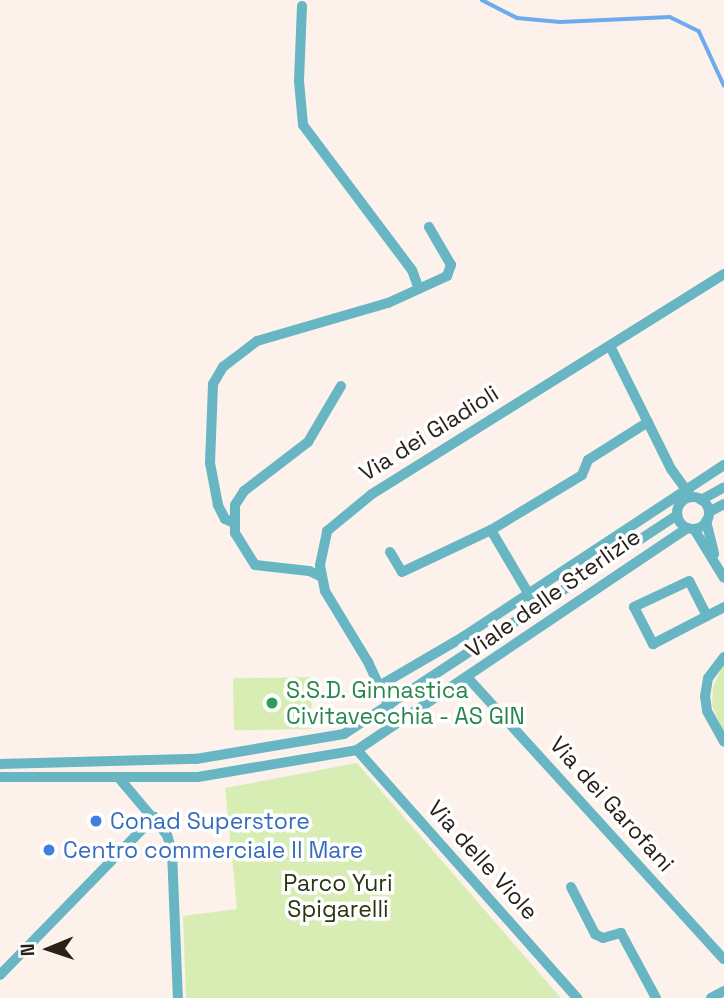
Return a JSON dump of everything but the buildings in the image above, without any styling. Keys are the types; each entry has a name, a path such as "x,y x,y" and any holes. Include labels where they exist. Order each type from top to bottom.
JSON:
{"street":[{"path":"302,6 299,81 303,125 412,270 419,289"},
{"path":"234,523 225,519 218,505 210,463 213,384 223,367 257,341 388,303 451,272 429,227"},
{"name":"Via dei Gladioli","path":"389,707 337,617 322,577 321,545 343,513 724,274"},
{"path":"610,346 685,499 690,529 715,560 724,578"},
{"path":"322,577 309,571 256,565 235,533 234,505 244,491 308,442 341,386"},
{"path":"390,552 402,572 491,530 582,475 589,460 648,422"},
{"name":"Viale delle Sterlizie","path":"0,764 240,753 344,733 389,707 536,607 685,499 724,466"},
{"name":"Viale delle Sterlizie","path":"379,686 685,499 724,487"},
{"path":"685,499 708,517 715,560"},
{"path":"708,517 724,504"},
{"name":"Viale delle Sterlizie","path":"0,777 198,777 357,750 708,517"},
{"path":"491,530 536,607"},
{"path":"707,616 689,581 634,607 653,644 707,616 724,607"},
{"path":"724,657 708,678 705,696 712,724 724,742"},
{"name":"Via dei Garofani","path":"468,678 724,959"},
{"name":"Via delle Viole","path":"357,750 577,998"},
{"path":"119,778 154,817 173,851 178,998"},
{"path":"0,975 154,817"},
{"path":"571,887 595,934 603,938 621,933 656,998"},
{"path":"710,998 724,991"}],"green space":[{"path":"724,663 724,734 712,705 713,687"},
{"name":"S.S.D. Ginnastica Civitavecchia - AS GIN","path":"311,677 312,729 234,730 233,678"},
{"name":"Parco Yuri Spigarelli","path":"357,763 561,998 186,998 183,916 237,909 225,788"}],"waterway":[{"path":"482,0 517,18 560,22 670,17 699,31 724,85"}],"place":[{"name":"S.S.D. Ginnastica Civitavecchia - AS GIN","path":"272,703"},
{"name":"Conad Superstore","path":"96,821"},
{"name":"Centro commerciale Il Mare","path":"49,850"}]}
